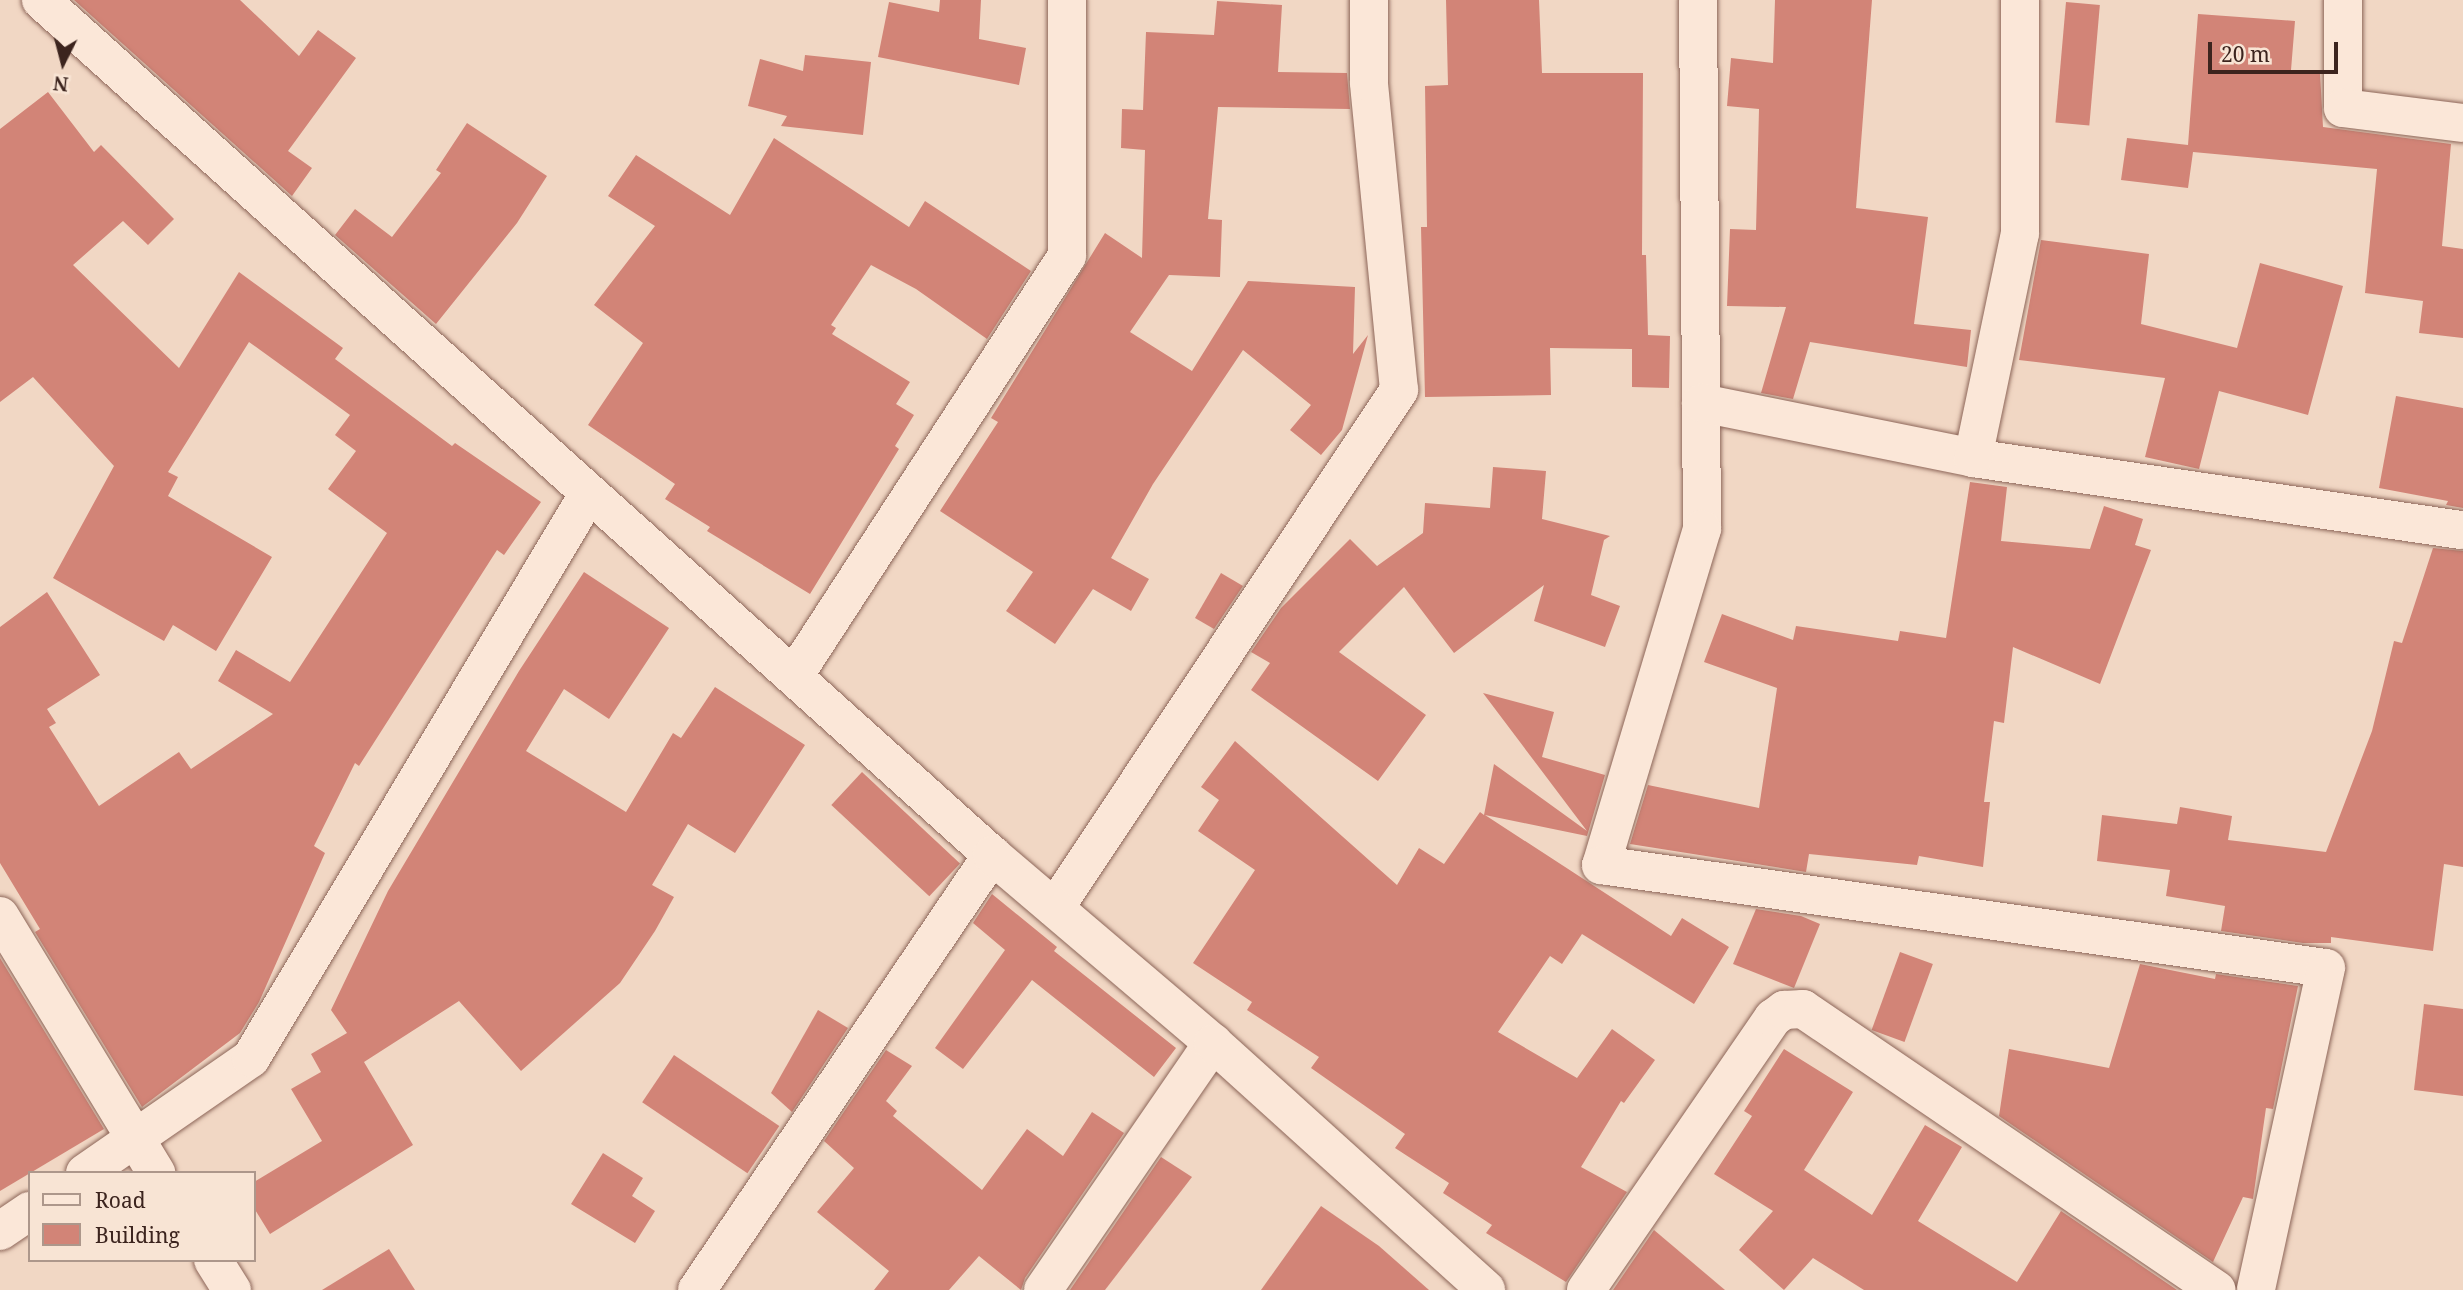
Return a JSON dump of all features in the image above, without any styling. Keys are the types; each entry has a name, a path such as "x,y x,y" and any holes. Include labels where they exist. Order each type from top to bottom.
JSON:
{"street":[{"path":"41,0 992,855 1213,1043 1486,1290"},
{"path":"794,676 1067,256 1067,0"},
{"path":"1055,908 1399,390 1369,82 1369,0"},
{"path":"1698,0 1702,529 1601,865 2326,968 2256,1290"},
{"path":"1973,458 2020,234 2020,0"},
{"path":"2343,0 2343,108 2463,123"},
{"path":"1701,403 1973,458 2463,530"},
{"path":"88,1171 251,1058 589,493"},
{"path":"697,1290 992,855"},
{"path":"0,916 155,1171"},
{"path":"1586,1290 1773,1018 1784,1010 1793,1009 1803,1009 2216,1290"},
{"path":"1044,1290 1213,1043"},
{"path":"0,1231 28,1212"},
{"path":"214,1262 232,1290"}],"building":[{"path":"74,0 240,0 299,56 318,30 356,58 288,151 312,168 292,196"},
{"path":"940,0 981,0 979,39 1026,48 1019,85 878,57 889,2 939,12"},
{"path":"1446,0 1539,0 1542,73 1643,73 1642,255 1646,255 1648,335 1670,336 1669,388 1632,387 1632,349 1550,348 1551,395 1425,397 1421,227 1427,227 1425,86 1448,85"},
{"path":"1775,0 1872,0 1856,208 1928,217 1914,324 1971,330 1967,367 1810,342 1793,399 1761,393 1786,307 1727,306 1730,229 1756,230 1759,109 1727,106 1731,58 1773,63"},
{"path":"1217,1 1282,5 1278,72 1347,73 1350,109 1218,107 1208,219 1222,220 1220,277 1169,275 1130,332 1192,371 1248,281 1355,287 1353,354 1368,335 1342,430 1321,455 1290,430 1311,405 1243,350 1153,484 1111,558 1149,579 1131,611 1093,589 1055,644 1006,611 1033,572 940,511 998,422 991,418 1105,233 1142,258 1145,150 1121,148 1122,109 1143,110 1146,32 1214,35"},
{"path":"2066,2 2100,5 2089,126 2055,123"},
{"path":"2198,14 2295,21 2291,70 2320,73 2323,127 2451,144 2442,246 2463,249 2463,338 2419,333 2423,301 2365,293 2377,169 2193,152 2188,188 2121,180 2127,138 2188,145"},
{"path":"805,55 871,62 863,135 781,126 787,116 748,106 760,59 803,71"},
{"path":"48,92 94,152 101,145 174,219 148,245 123,221 73,265 179,368 239,272 343,348 335,359 452,446 455,443 541,502 504,555 497,550 359,766 355,763 314,846 325,853 259,1002 240,1033 142,1107 35,932 40,929 0,863 0,627 47,592 100,675 47,709 56,723 49,727 99,806 179,752 191,769 273,714 218,681 236,650 290,682 387,533 328,489 356,451 335,435 350,415 249,342 168,472 178,477 168,496 272,557 216,651 173,625 164,641 53,578 114,466 33,377 0,402 0,129"},
{"path":"467,123 547,176 517,223 436,324 335,235 355,209 392,237 441,173 436,170"},
{"path":"774,138 909,227 925,201 1031,271 987,339 916,289 871,265 831,325 836,328 832,334 910,382 896,404 914,415 895,446 899,449 810,594 707,531 710,527 665,499 675,484 588,425 643,343 594,305 655,226 608,196 636,155 730,215"},
{"path":"2041,240 2149,254 2141,324 2237,348 2260,263 2343,286 2308,415 2219,391 2199,469 2145,457 2165,378 2019,360"},
{"path":"2396,396 2463,408 2463,508 2446,505 2448,501 2379,488"},
{"path":"1493,467 1546,471 1542,519 1610,536 1604,540 1591,595 1620,606 1605,647 1534,621 1544,585 1454,653 1404,587 1339,652 1426,715 1378,781 1251,690 1270,663 1251,652 1281,608 1350,539 1377,566 1423,533 1425,503 1490,508"},
{"path":"1970,482 2007,487 2001,541 2090,549 2104,506 2143,519 2135,545 2151,550 2100,684 2013,647 2004,723 1994,721 1984,802 1990,802 1983,867 1919,856 1917,865 1809,854 1806,872 1630,844 1648,785 1759,808 1777,688 1704,662 1722,614 1793,640 1796,626 1898,641 1900,631 1946,638"},
{"path":"2433,548 2463,551 2463,867 2444,864 2433,951 2331,937 2331,943 2303,943 2221,931 2225,906 2166,896 2170,870 2097,861 2102,815 2177,824 2180,807 2232,816 2228,840 2326,852 2372,731 2394,641 2402,643"},
{"path":"584,572 669,628 609,719 564,689 526,751 626,812 673,733 681,738 715,687 805,745 735,853 688,824 652,885 674,897 620,983 521,1071 459,1001 364,1062 413,1145 270,1234 256,1211 256,1181 322,1141 291,1089 321,1072 311,1054 347,1033 331,1010 388,891 519,671"},
{"path":"1221,573 1243,586 1214,629 1195,618"},
{"path":"1483,693 1554,712 1542,757 1605,775 1587,836 1485,815 1671,936 1682,918 1729,947 1694,1004 1582,934 1562,964 1550,956 1498,1032 1577,1078 1612,1029 1655,1060 1624,1103 1621,1101 1581,1167 1627,1192 1566,1282 1486,1233 1492,1225 1443,1193 1449,1183 1395,1148 1405,1134 1311,1068 1319,1057 1247,1010 1252,1002 1193,963 1255,870 1198,831 1219,800 1201,787 1235,741 1397,885 1419,848 1444,864 1480,812 1484,815 1494,764 1587,831"},
{"path":"862,772 960,863 929,896 831,805"},
{"path":"992,894 1057,947 1054,951 1176,1048 1154,1077 1032,980 963,1069 935,1048 1005,950 973,923"},
{"path":"1756,909 1801,916 1820,924 1794,988 1733,964"},
{"path":"1900,952 1933,964 1905,1042 1872,1030"},
{"path":"0,958 104,1129 34,1171 28,1171 28,1174 0,1191"},
{"path":"2140,964 2215,979 2216,974 2298,986 2273,1109 2266,1108 2253,1199 2243,1197 2213,1262 1999,1116 2009,1049 2109,1068"},
{"path":"2424,1004 2463,1009 2463,1096 2414,1090"},
{"path":"818,1010 848,1028 792,1112 771,1093"},
{"path":"1784,1049 1853,1092 1804,1170 1872,1215 1925,1125 1962,1147 1918,1221 2017,1282 2061,1211 2177,1290 1864,1290 1813,1258 1784,1290 1739,1250 1773,1211 1714,1174 1752,1116 1744,1111"},
{"path":"886,1050 912,1066 886,1101 897,1111 893,1116 982,1190 1027,1129 1063,1156 1092,1112 1124,1133 1025,1278 1021,1290 979,1256 949,1290 874,1290 889,1271 817,1212 854,1168 824,1141"},
{"path":"674,1055 779,1126 747,1173 642,1102"},
{"path":"603,1153 643,1178 632,1196 655,1211 635,1243 571,1204"},
{"path":"1161,1157 1192,1177 1105,1290 1070,1290"},
{"path":"1321,1206 1379,1246 1429,1290 1261,1290"},
{"path":"1654,1230 1725,1290 1613,1290"},
{"path":"389,1249 415,1290 322,1290"}]}
